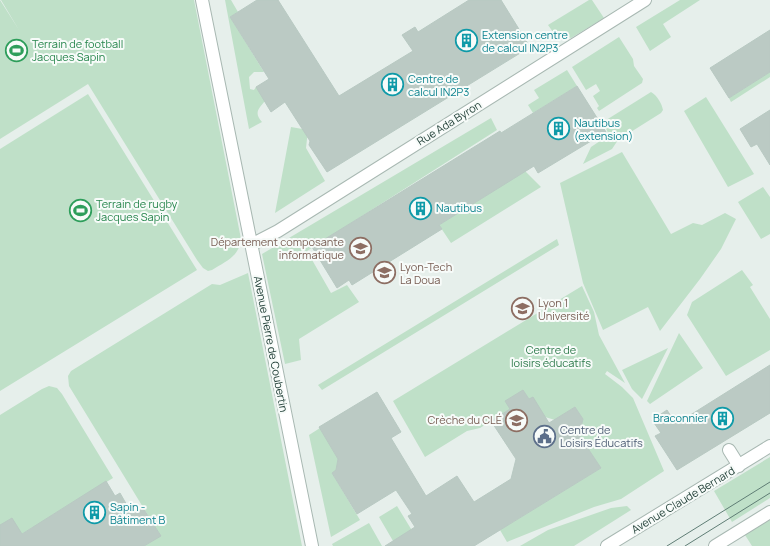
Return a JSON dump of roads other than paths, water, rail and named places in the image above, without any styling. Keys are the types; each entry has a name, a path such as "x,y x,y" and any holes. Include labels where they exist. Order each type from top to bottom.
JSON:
{"street":[{"name":"Avenue Pierre de Coubertin","path":"202,0 312,546"},
{"name":"Rue Ada Byron","path":"251,245 278,231 645,0"},
{"name":"Avenue Claude Bernard","path":"607,546 770,446"},
{"name":"Avenue Claude Bernard","path":"729,450 739,466"},
{"path":"715,546 770,512"}],"tram line":[{"path":"667,546 770,482"},
{"path":"685,546 770,493"}],"place":[{"name":"Extension centre de calcul IN2P3","path":"466,41"},
{"name":"Terrain de football Jacques Sapin","path":"16,50"},
{"name":"Centre de calcul IN2P3","path":"392,85"},
{"name":"Nautibus (extension)","path":"558,129"},
{"name":"Nautibus","path":"420,208"},
{"name":"Terrain de rugby Jacques Sapin","path":"80,210"},
{"name":"Département composante informatique","path":"360,248"},
{"name":"Lyon-Tech La Doua","path":"385,273"},
{"name":"Lyon 1 Université","path":"522,309"},
{"name":"Braconnier","path":"723,418"},
{"name":"Crèche du CLÉ","path":"517,420"},
{"name":"Centre de Loisirs Éducatifs","path":"544,436"},
{"name":"Sapin - Bâtiment B","path":"94,513"}],"park label":[{"name":"Centre de loisirs éducatifs","path":"551,356"}]}
